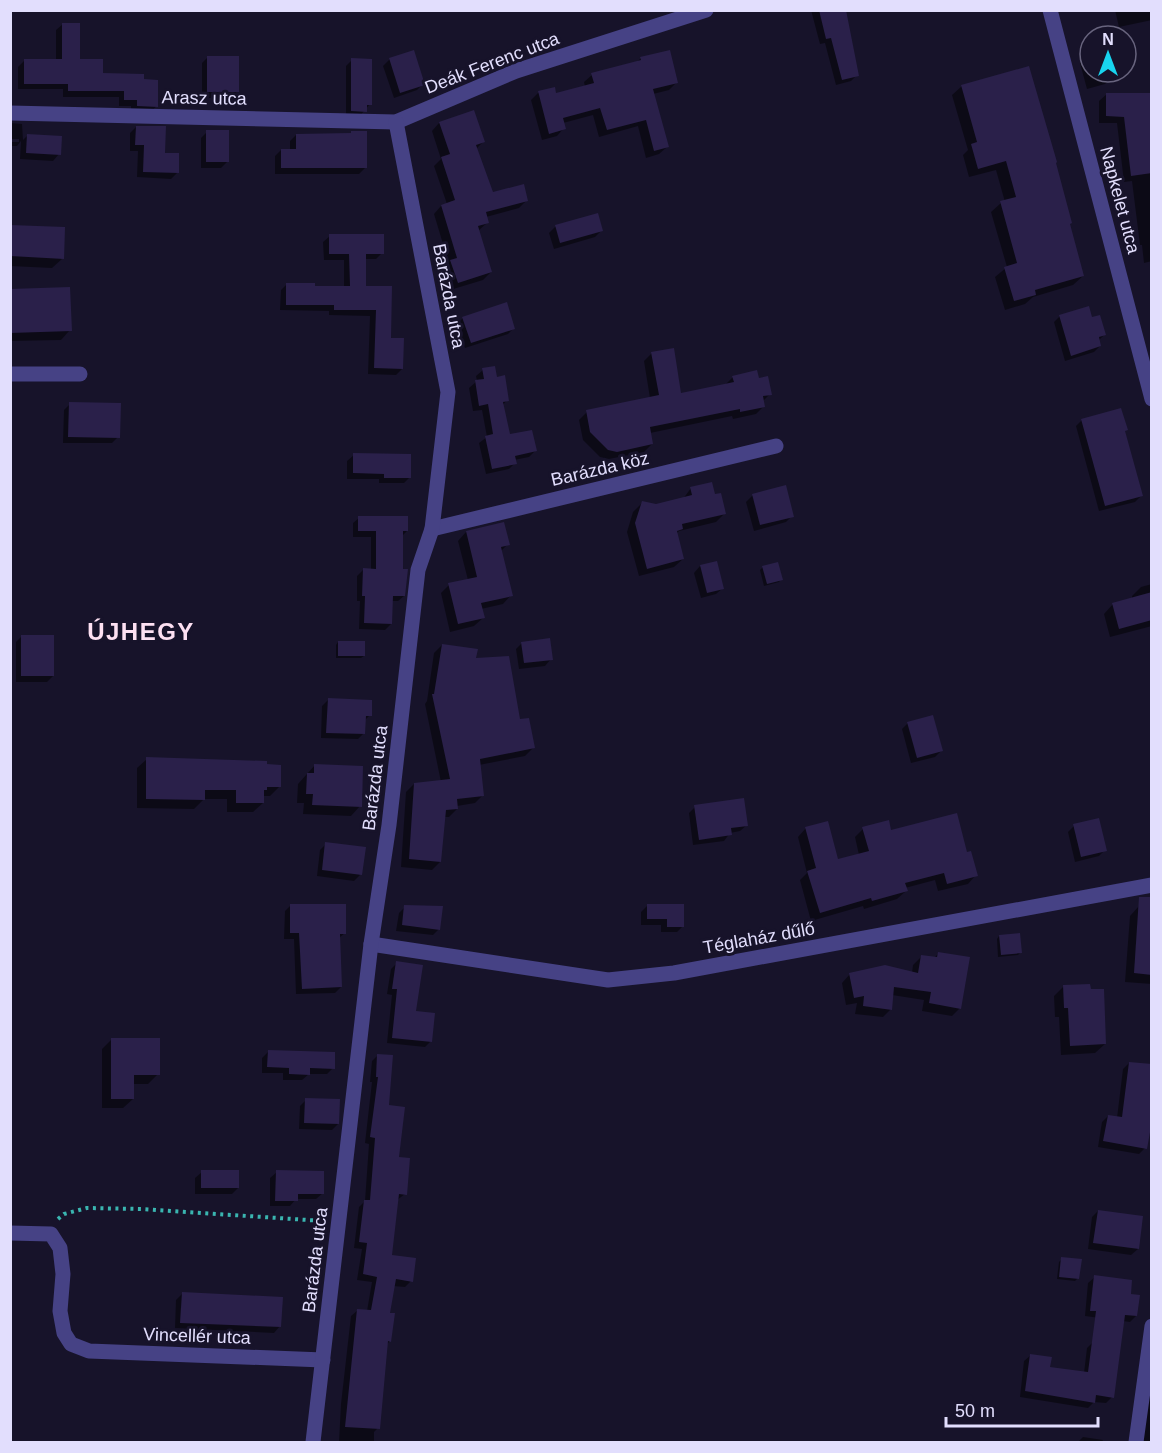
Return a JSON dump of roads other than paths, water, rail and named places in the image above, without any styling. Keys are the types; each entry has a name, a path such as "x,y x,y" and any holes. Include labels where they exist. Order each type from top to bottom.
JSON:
{"street":[{"name":"Deák Ferenc utca","path":"396,122 516,71 706,10"},
{"name":"Napkelet utca","path":"1050,10 1152,399"},
{"name":"Arasz utca","path":"10,113 396,122"},
{"name":"Barázda utca","path":"313,1443 371,944 389,825 418,570 432,529 448,392 396,122"},
{"path":"10,374 80,374"},
{"name":"Barázda köz","path":"432,529 776,446"},
{"name":"Téglaház dűlő","path":"371,944 608,980 674,973 1152,885"},
{"name":"Vincellér utca","path":"10,1233 51,1234 60,1248 63,1274 60,1311 64,1333 71,1344 89,1351 323,1360"},
{"path":"1136,1443 1152,1326"}],"district":[{"name":"ÚJHEGY","path":"141,631"}]}
